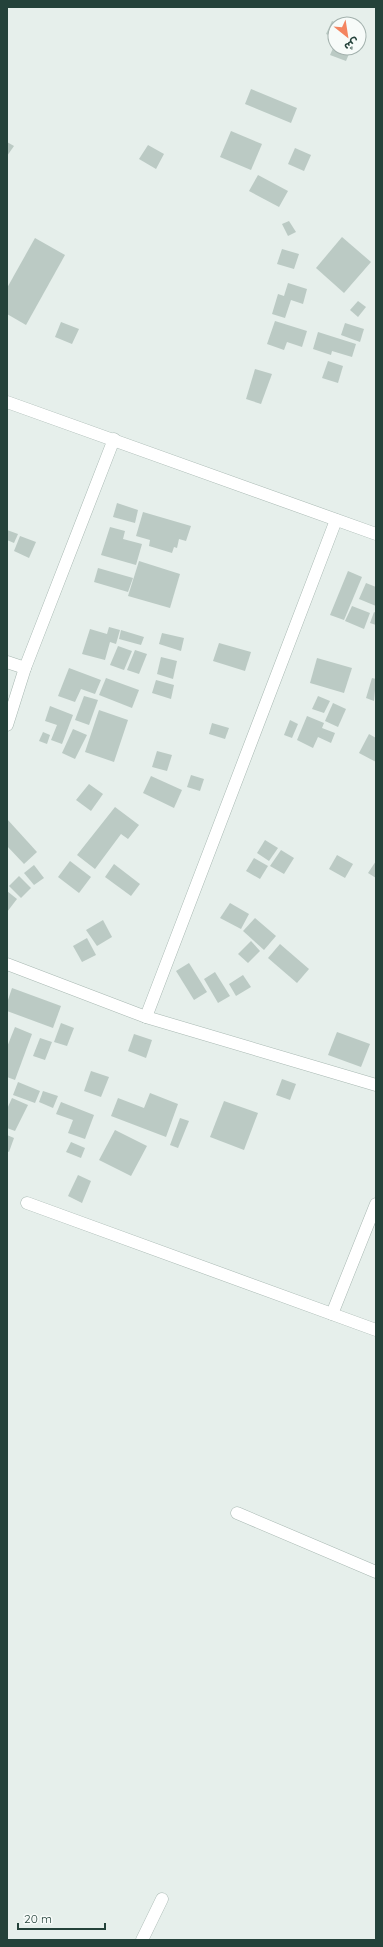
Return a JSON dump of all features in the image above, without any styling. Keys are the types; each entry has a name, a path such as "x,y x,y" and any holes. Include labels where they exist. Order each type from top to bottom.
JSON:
{"street":[{"path":"7,402 114,439 376,534"},
{"path":"7,725 25,668 114,439"},
{"path":"146,1017 336,520"},
{"path":"7,662 25,668"},
{"path":"7,964 146,1017 376,1085"},
{"path":"27,1203 376,1330"},
{"path":"332,1314 376,1204"},
{"path":"236,1513 376,1572"},
{"path":"142,1940 162,1899"}],"building":[{"path":"333,56 348,56 346,61"},
{"path":"251,89 297,108 291,123 245,104"},
{"path":"231,131 262,144 251,170 220,157"},
{"path":"7,142 14,146 7,156"},
{"path":"148,145 164,154 156,169 139,159"},
{"path":"295,148 311,155 304,171 288,164"},
{"path":"258,175 288,191 279,207 249,191"},
{"path":"289,221 296,232 288,236 282,224"},
{"path":"342,237 371,262 344,293 316,268"},
{"path":"35,238 65,255 26,325 7,314 7,288"},
{"path":"282,249 299,254 294,269 277,264"},
{"path":"288,283 307,289 303,304 291,300 285,318 272,314 278,294 284,296"},
{"path":"358,301 366,307 358,317 350,310"},
{"path":"275,321 307,331 302,347 287,342 284,350 267,344"},
{"path":"61,322 79,329 72,344 55,337"},
{"path":"345,323 364,329 360,342 341,335"},
{"path":"318,332 356,344 352,357 332,351 331,355 313,349"},
{"path":"328,361 343,366 338,383 322,378"},
{"path":"255,369 272,374 261,404 246,399"},
{"path":"117,503 138,510 135,523 113,517"},
{"path":"143,512 191,526 186,541 179,539 177,548 174,547 172,553 149,546 150,540 136,536"},
{"path":"110,527 125,531 123,539 142,544 136,565 101,555"},
{"path":"7,530 18,534 14,543 7,540"},
{"path":"20,536 36,542 29,558 14,551"},
{"path":"139,561 180,574 170,608 128,596"},
{"path":"98,568 133,578 128,592 94,582"},
{"path":"348,571 362,577 344,620 330,615"},
{"path":"366,583 376,587 376,606 359,599"},
{"path":"352,606 370,613 364,629 345,621"},
{"path":"374,612 376,613 376,625 370,623"},
{"path":"109,627 120,630 116,644 110,642 105,660 82,654 90,629 107,634"},
{"path":"121,630 144,637 141,645 119,639"},
{"path":"162,633 184,638 181,651 159,644"},
{"path":"219,643 251,652 245,671 213,661"},
{"path":"118,646 132,651 124,670 110,665"},
{"path":"135,650 147,654 139,674 127,670"},
{"path":"161,657 177,661 173,679 157,674"},
{"path":"317,658 352,668 344,693 310,683"},
{"path":"69,668 101,680 95,694 81,689 75,702 58,696"},
{"path":"106,678 139,690 132,708 99,695"},
{"path":"372,678 376,679 374,701 366,698"},
{"path":"156,680 174,685 171,699 152,693"},
{"path":"84,696 98,700 89,725 75,720"},
{"path":"318,696 330,701 324,713 312,709"},
{"path":"333,703 346,709 338,727 325,721"},
{"path":"50,706 73,715 62,744 51,740 57,725 45,721"},
{"path":"99,710 128,720 114,762 85,752"},
{"path":"307,716 324,723 322,728 335,733 331,743 318,737 313,748 297,740"},
{"path":"290,720 298,724 292,738 284,735"},
{"path":"212,723 229,728 225,739 209,734"},
{"path":"73,729 87,735 75,759 62,753"},
{"path":"43,732 50,735 47,744 39,741"},
{"path":"369,734 376,738 376,762 359,753"},
{"path":"157,751 172,755 167,771 152,767"},
{"path":"191,775 204,779 200,791 187,787"},
{"path":"151,776 182,790 174,808 143,793"},
{"path":"89,784 103,794 91,811 76,800"},
{"path":"115,807 139,825 128,839 121,834 95,869 77,855"},
{"path":"7,819 37,852 24,864 7,846"},
{"path":"265,840 278,848 269,861 257,853"},
{"path":"281,850 294,858 284,874 270,866"},
{"path":"337,855 353,864 345,878 329,869"},
{"path":"254,858 268,866 260,879 246,871"},
{"path":"70,861 91,877 79,893 58,877"},
{"path":"376,861 376,878 368,873"},
{"path":"114,864 140,884 131,896 105,877"},
{"path":"34,865 44,878 34,885 24,873"},
{"path":"19,876 31,888 21,898 9,886"},
{"path":"7,891 17,899 7,912"},
{"path":"230,903 249,914 241,929 220,918"},
{"path":"255,918 276,936 264,950 243,931"},
{"path":"103,920 112,937 97,946 86,930"},
{"path":"87,938 96,955 82,962 73,946"},
{"path":"251,941 260,951 248,963 238,954"},
{"path":"280,944 309,969 297,983 268,958"},
{"path":"189,963 207,992 194,1000 176,971"},
{"path":"215,972 230,996 218,1003 204,979"},
{"path":"243,975 251,987 236,996 229,984"},
{"path":"12,988 61,1006 53,1028 7,1011 7,1003"},
{"path":"61,1023 74,1028 67,1046 54,1042"},
{"path":"15,1027 32,1034 15,1080 7,1077 7,1047"},
{"path":"337,1032 370,1044 361,1067 328,1055"},
{"path":"134,1034 152,1040 146,1058 128,1051"},
{"path":"40,1038 52,1042 45,1060 33,1056"},
{"path":"91,1071 109,1077 101,1097 84,1091"},
{"path":"282,1079 296,1084 290,1100 276,1095"},
{"path":"18,1082 40,1091 35,1103 13,1095"},
{"path":"43,1091 58,1096 53,1108 39,1102"},
{"path":"150,1093 178,1104 166,1137 111,1116 118,1098 144,1108"},
{"path":"12,1098 28,1105 15,1131 7,1128 7,1109"},
{"path":"224,1101 258,1113 244,1150 210,1137"},
{"path":"61,1102 94,1115 85,1139 68,1133 73,1120 56,1114"},
{"path":"180,1118 189,1121 178,1148 170,1145"},
{"path":"115,1130 147,1146 131,1176 99,1160"},
{"path":"7,1135 14,1138 9,1152 7,1151"},
{"path":"71,1142 85,1148 81,1158 66,1152"},
{"path":"78,1175 91,1181 82,1203 68,1196"}]}
